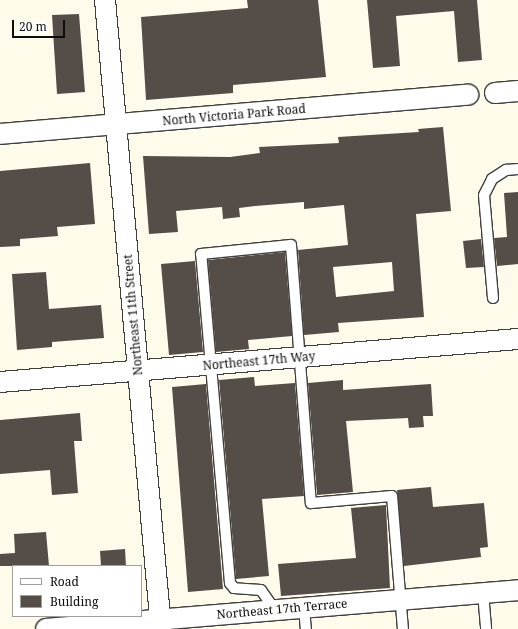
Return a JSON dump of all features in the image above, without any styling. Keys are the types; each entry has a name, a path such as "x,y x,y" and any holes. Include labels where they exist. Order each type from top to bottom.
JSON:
{"street":[{"name":"Northeast 11th Street","path":"105,0 160,624"},
{"path":"495,93 518,91"},
{"name":"North Victoria Park Road","path":"0,134 468,95"},
{"name":"Northeast 17th Way","path":"0,382 211,366 518,339"},
{"name":"Northeast 17th Terrace","path":"46,629 160,624 266,611 518,590"}],"lane":[{"path":"493,298 484,195 492,179 506,170 518,169"},
{"path":"266,611 261,590 234,588 230,583 201,254 291,245 311,503 392,496 403,629"},
{"path":"483,593 486,629"},
{"path":"304,608 306,629"}],"building":[{"path":"247,0 318,0 326,77 233,85 233,93 146,100 141,17 248,8"},
{"path":"367,0 477,0 482,60 458,62 454,11 396,16 400,66 373,68"},
{"path":"79,14 85,92 57,94 52,15"},
{"path":"443,127 451,211 416,214 424,317 338,323 339,332 304,335 298,250 348,245 344,205 304,209 304,202 255,206 239,208 240,217 223,219 222,207 176,211 178,232 149,234 143,156 230,157 260,153 259,147 339,143 338,137 419,132 418,129","holes":["392,262 394,291 336,297 333,267"]},
{"path":"90,163 95,224 57,227 58,236 20,239 20,246 0,247 0,171"},
{"path":"518,192 518,264 497,266 494,238 507,237 504,193"},
{"path":"481,239 484,267 466,268 463,241"},
{"path":"285,252 292,336 248,340 249,349 216,352 208,260"},
{"path":"195,261 203,352 169,355 161,264"},
{"path":"46,272 49,309 101,305 104,338 52,342 52,347 17,350 12,274"},
{"path":"254,377 255,386 295,383 304,496 262,499 269,576 236,579 219,380"},
{"path":"343,380 343,390 431,384 433,416 423,416 424,427 409,428 408,418 346,421 353,492 317,495 308,383"},
{"path":"206,384 223,589 188,592 172,387"},
{"path":"80,413 82,441 74,441 78,493 52,495 50,470 0,474 0,420"},
{"path":"431,487 433,507 484,503 488,547 480,548 481,557 404,566 397,490"},
{"path":"386,505 390,588 281,596 278,564 356,558 351,508"},
{"path":"46,532 49,565 0,566 0,554 15,553 14,534"},
{"path":"125,549 126,565 101,565 100,551"}]}
